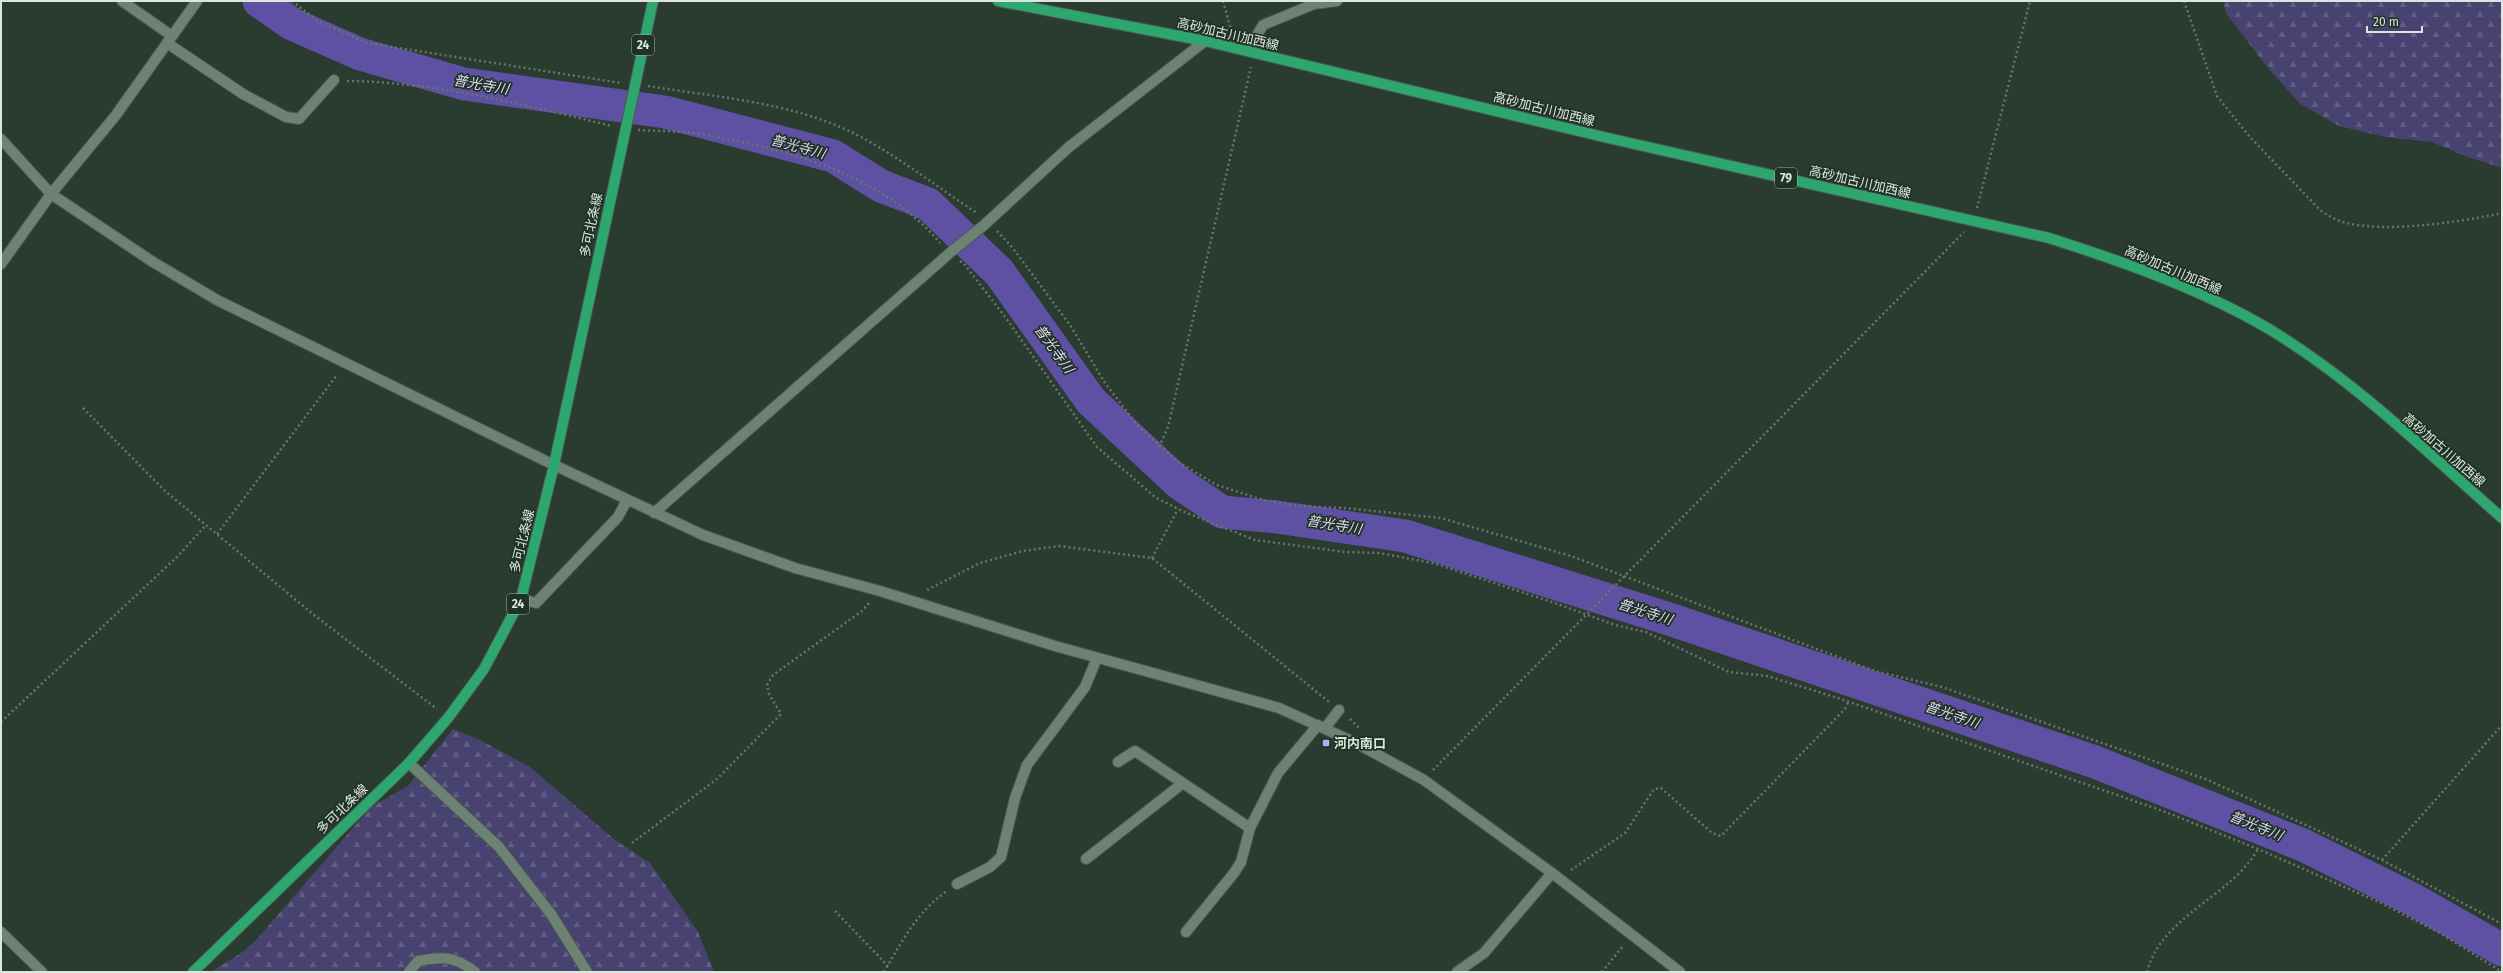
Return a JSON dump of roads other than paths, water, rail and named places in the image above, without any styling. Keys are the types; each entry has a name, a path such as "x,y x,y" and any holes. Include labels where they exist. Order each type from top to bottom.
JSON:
{"main road":[{"name":"多可北条線","path":"193,972 409,763 448,718 484,669 521,599 554,465 633,87 653,1"},
{"name":"高砂加古川加西線","path":"998,1 1205,41 1608,138 2049,238 2110,257 2187,288 2269,329 2354,388 2502,518"}],"street":[{"path":"122,1 170,40 243,94 286,118 299,119 334,80"},
{"path":"1,264 51,194 116,115 198,1"},
{"path":"1251,52 1263,24 1314,4 1337,1"},
{"path":"654,513 952,251 986,224 1069,147 1205,41"},
{"path":"1,139 51,194 116,239 198,288 346,363 703,536 795,568 880,591 1097,658 1279,708 1356,742 1424,780 1552,873 1680,972"},
{"path":"521,599 536,602 618,517 627,500"},
{"path":"958,884 990,867 1001,857 1015,798 1027,765 1085,687 1097,658"},
{"path":"1186,932 1237,868 1250,828 1278,773 1339,710"},
{"path":"1118,762 1135,751 1250,828"},
{"path":"409,763 499,847 551,914 587,972"},
{"path":"1086,859 1183,783"},
{"path":"1457,972 1484,953 1552,873"},
{"path":"1,932 42,972"},
{"path":"409,972 418,961 439,957 462,962 475,972"}],"waterway":[{"name":"普光寺川","path":"259,1 292,24 360,54 464,84 665,112 833,156 881,186 928,204 999,272 1091,401 1179,483 1222,512 1277,517 1405,536 1669,619 2095,762 2303,845 2414,900 2502,950"}],"place":[{"name":"河内南口","path":"1326,743"}]}
